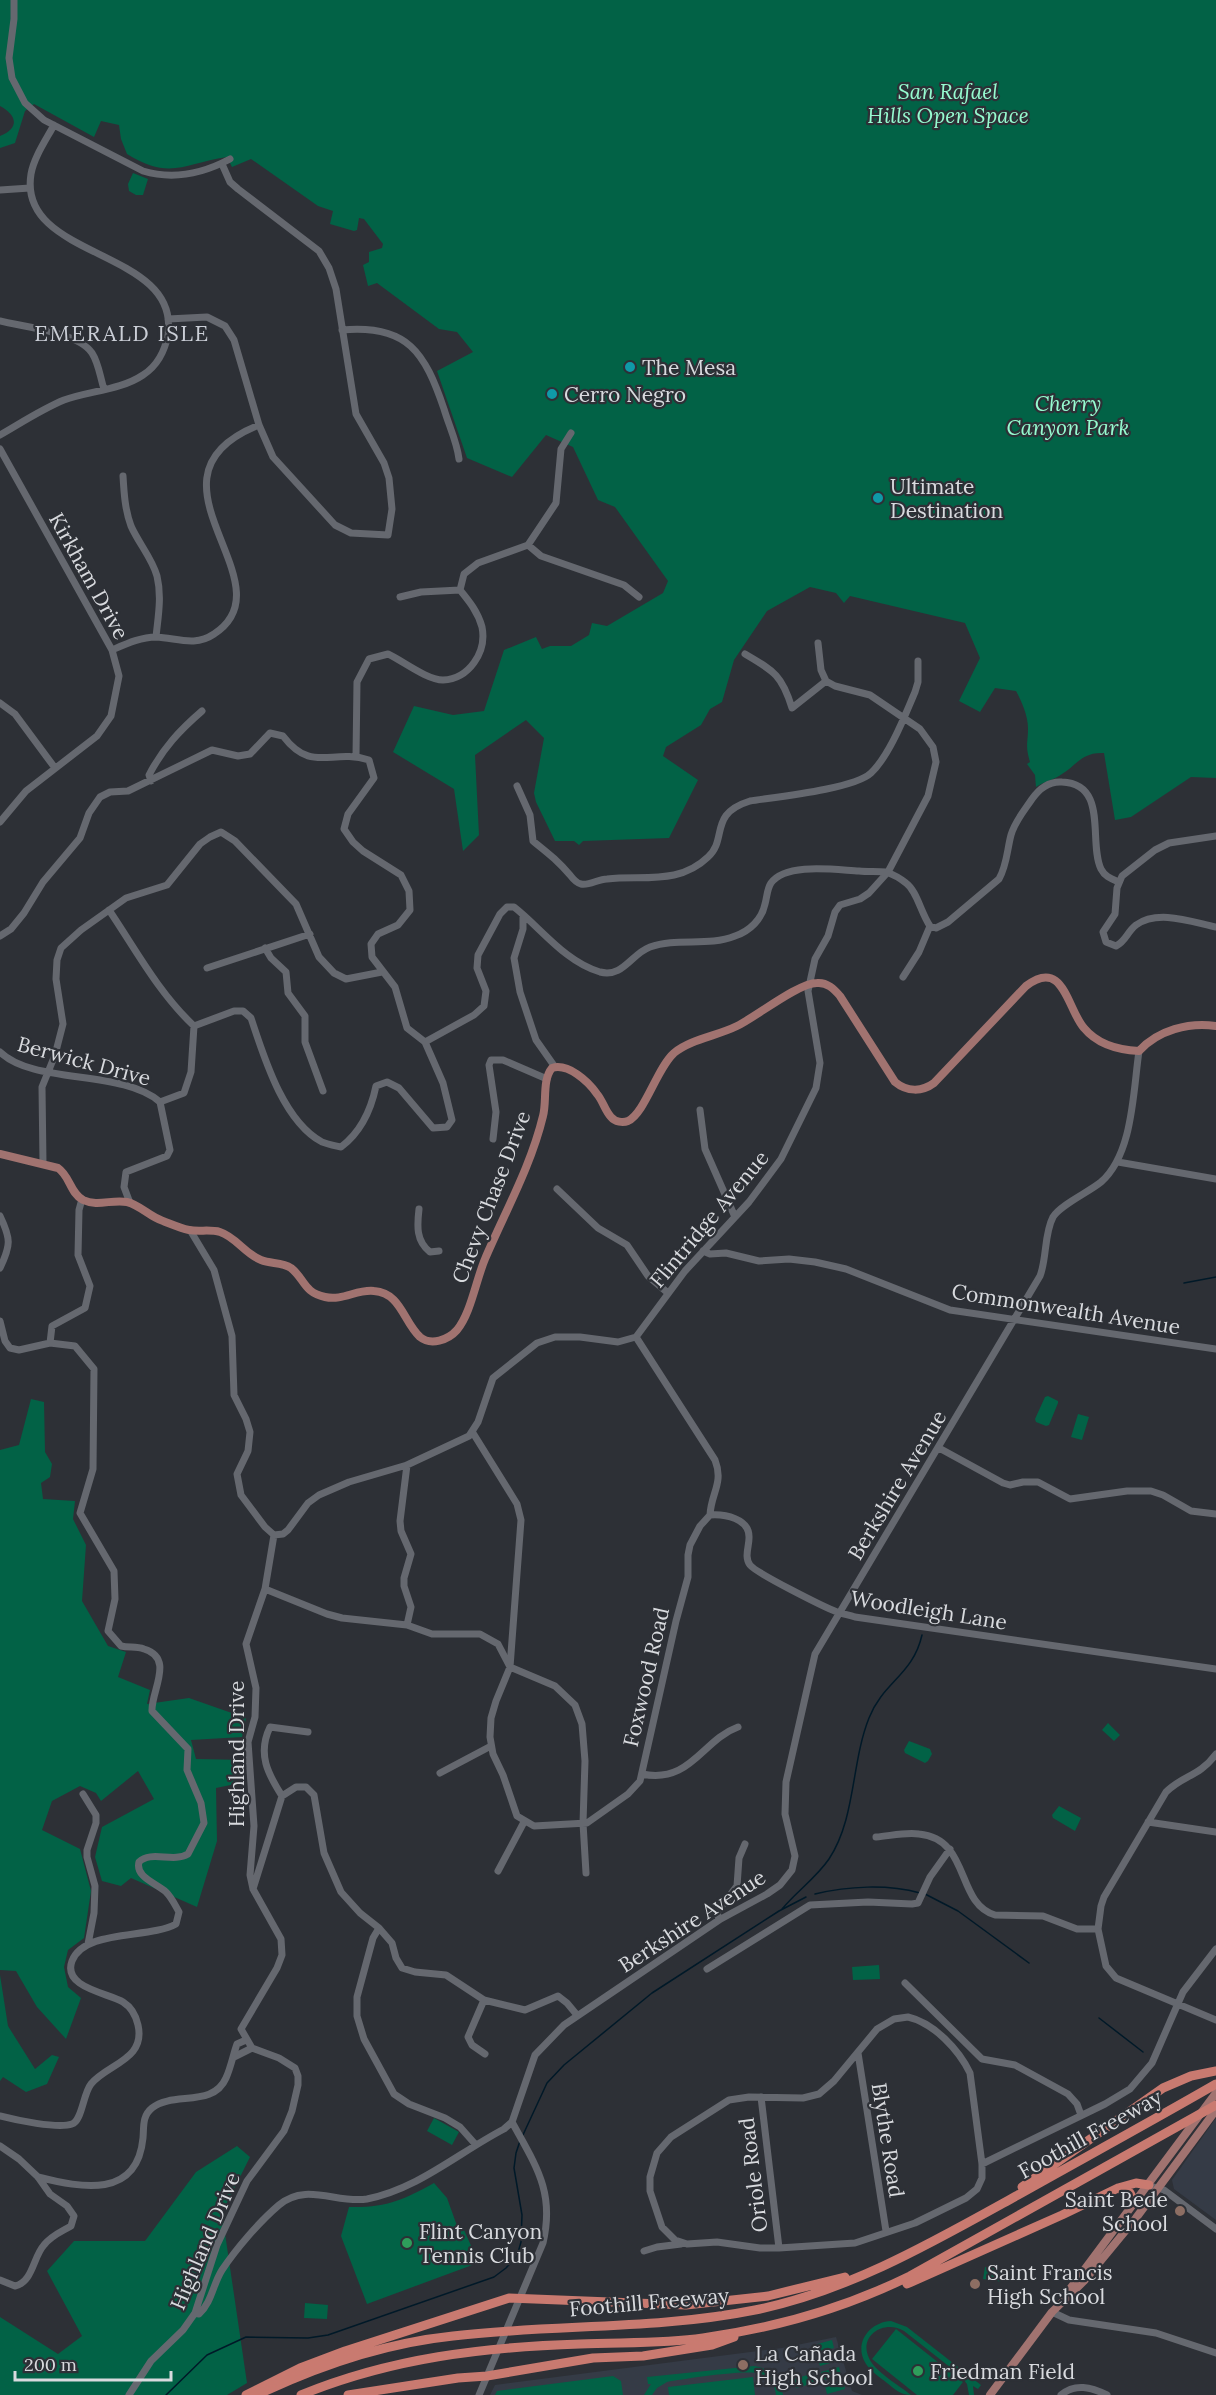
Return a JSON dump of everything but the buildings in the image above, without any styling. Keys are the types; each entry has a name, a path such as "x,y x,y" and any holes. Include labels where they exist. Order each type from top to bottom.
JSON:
{"highway":[{"path":"978,2217 1163,2088 1191,2076 1216,2071"},
{"name":"Foothill Freeway","path":"257,2395 302,2375 366,2354 425,2340 524,2330 651,2324 725,2315 791,2301 873,2270 978,2217 1216,2084"},
{"name":"Foothill Freeway","path":"301,2395 349,2377 442,2354 517,2347 671,2341 759,2328 810,2315 859,2299 910,2276 1216,2105"},
{"path":"859,2299 920,2279 1118,2188 1136,2183 1154,2186"},
{"path":"1118,2188 1130,2193 1135,2203"},
{"path":"246,2395 300,2368 345,2351 441,2318 509,2298 657,2305 717,2302 789,2292 873,2270"},
{"path":"348,2395 459,2378 487,2376 593,2358 643,2356 712,2345 759,2328"}],"main road":[{"path":"555,1066 568,1069 580,1077 598,1094 611,1118 627,1122 638,1111 665,1062 684,1046 738,1026 809,984 824,983 840,996 895,1082 910,1090 921,1089 934,1083 1026,986 1041,977 1050,978 1063,988 1081,1024 1097,1040 1114,1048 1139,1051 1157,1038 1181,1027 1202,1024 1216,1026"},
{"name":"Chevy Chase Drive","path":"130,1203 159,1220 190,1230 219,1232 227,1235 261,1260 290,1268 310,1290 323,1296 342,1298 372,1290 387,1294 402,1309 419,1336 426,1340 441,1340 452,1334 461,1323 544,1115 548,1072 555,1066"},
{"path":"0,1154 43,1163 64,1172 77,1195 82,1199 96,1204 120,1201 130,1203"},
{"path":"990,2395 1052,2312 1084,2281 1154,2186 1216,2093"},
{"path":"1063,2300 1078,2276 1135,2203 1154,2186 1216,2110"}],"street":[{"path":"14,0 9,58 12,78 18,93 29,107 54,125 150,173 169,176 188,174 222,164 230,159"},
{"path":"0,435 64,400 142,376 156,364 165,348 168,319 162,299 148,283 46,222 35,207 30,188 31,172 54,125"},
{"path":"168,319 207,317 228,329 234,340 259,425 273,457 334,525 351,533 388,535 392,509 389,478 384,463 356,414 336,290 319,251 230,182 222,164"},
{"path":"0,190 30,188"},
{"path":"0,321 54,333 71,338 82,345 90,351 96,362 104,389"},
{"path":"342,330 367,328 384,332 400,339 418,352 432,374 459,459"},
{"path":"112,650 138,640 156,637 185,642 207,638 228,622 235,608 236,584 207,497 206,480 209,465 220,447 236,434 259,425"},
{"path":"460,591 464,574 478,563 528,545 556,503 561,449 571,433"},
{"name":"Kirkham Drive","path":"0,449 112,650 119,676 111,716 97,736 26,791 0,822"},
{"path":"123,476 126,512 131,526 153,564 159,585 160,602 156,637"},
{"path":"528,545 541,556 624,585 639,597"},
{"path":"400,597 421,592 460,591"},
{"path":"356,756 357,682 369,659 388,654 426,676 441,680 457,678 475,663 482,645 482,627 473,606 460,591"},
{"path":"745,654 782,680 792,708 826,681 821,670 818,643"},
{"path":"517,786 530,815 533,841 558,860 577,883 588,884 609,878 680,876 709,857 716,845 720,826 725,817 736,807 750,801 846,784 871,774 883,758 918,682 918,661"},
{"name":"Flintridge Avenue","path":"636,1337 668,1293 749,1202 781,1159 816,1088 820,1064 808,991 815,959 828,936 835,912 840,905 860,899 869,893 888,872 928,796 936,762 933,747 927,737 903,716 870,695 826,681"},
{"path":"0,702 15,714 54,768"},
{"path":"151,781 149,775 166,746 179,730 202,711"},
{"path":"0,936 10,929 24,913 43,882 80,838 89,813 100,797 110,792 128,791 212,750 238,756 250,754 270,733 283,736 293,749 309,758 356,756 369,760 374,778 348,814 344,829 363,851 401,875 409,891 410,910 398,925 378,934 371,944 372,957 395,987 407,1028 426,1042 443,1083 452,1120 447,1127 433,1128 399,1088 387,1082 376,1086 369,1111 351,1140 340,1147 322,1142 302,1126 272,1079 251,1018 243,1011 234,1011 194,1026"},
{"path":"426,1042 474,1016 484,1006 486,991 477,968 478,955 500,914 507,907 514,907 546,938 587,966 598,971 614,972 621,970 651,946 724,939 748,929 762,915 772,882 784,874 800,870 827,868 888,872 910,886 923,916 930,926 936,928 943,926 999,879 1004,871 1011,834 1016,822 1037,792 1054,782 1071,783 1088,795 1094,811 1100,867 1108,877 1119,882"},
{"path":"43,1163 42,1087 55,1055 63,1024 56,980 57,960 62,948 81,930 126,898 167,885 200,844 221,832 235,841 296,904 319,957 334,973 346,979 382,972"},
{"path":"1216,836 1169,843 1155,850 1128,872 1119,882 1115,914 1103,932 1103,938 1110,945 1120,944 1138,924 1155,919 1176,918 1216,927"},
{"path":"109,910 150,975 180,1013 194,1026"},
{"path":"523,914 523,929 514,957 520,992 536,1040 555,1066"},
{"path":"903,977 919,952 930,926"},
{"path":"207,968 310,934"},
{"path":"264,948 286,972 288,993 305,1016 305,1042 323,1091"},
{"path":"130,1203 124,1187 126,1172 167,1156 170,1150 160,1102 184,1093 191,1072 194,1026"},
{"name":"Berkshire Avenue","path":"514,2126 534,2055 564,2025 719,1920 774,1890 792,1870 795,1856 785,1814 786,1782 811,1666 824,1638 841,1613 1042,1271 1052,1218 1092,1190 1118,1162 1126,1138 1139,1051"},
{"name":"Berwick Drive","path":"0,1052 8,1060 47,1071 128,1087 151,1094 160,1102"},
{"path":"493,1139 496,1112 489,1065 491,1060 502,1060 547,1079"},
{"path":"700,1110 705,1149 735,1217"},
{"path":"1118,1162 1216,1179"},
{"path":"557,1190 598,1228 627,1245 648,1276 668,1293"},
{"path":"50,1343 52,1326 84,1308 90,1286 78,1255 79,1210 82,1199"},
{"path":"419,1209 417,1227 421,1245 430,1252 439,1251"},
{"path":"0,1216 8,1234 9,1243 0,1268"},
{"path":"190,1230 214,1270 226,1307 234,1350 234,1395 250,1432 248,1451 237,1474 241,1495 265,1527 274,1535 288,1530 308,1503 319,1495 349,1482 407,1465 460,1442 472,1432 478,1422 493,1378 537,1342 555,1337 580,1337 618,1342 636,1337 715,1460 720,1472 711,1502 710,1515"},
{"path":"197,1244 206,1231"},
{"name":"Commonwealth Avenue","path":"704,1251 710,1254 726,1253 759,1261 789,1259 846,1269 950,1310 1216,1349"},
{"path":"0,1321 5,1341 10,1348 20,1350 50,1343 75,1346 94,1369 93,1469 80,1513 114,1571 115,1599 108,1631 121,1646 147,1649 156,1656 161,1665 151,1701 152,1711 188,1749 187,1770 201,1803 204,1823 188,1854 173,1859 143,1858 138,1866 142,1875 165,1891 173,1900 179,1912 176,1924 161,1930 88,1944 72,1959 72,1974 85,1987 122,2001 134,2014 139,2034 133,2052 93,2081 83,2097 79,2118 72,2124 53,2126 0,2116"},
{"path":"472,1432 520,1510 521,1530 510,1666 491,1718 491,1746 517,1816 524,1822 534,1826 583,1823"},
{"path":"939,1448 1003,1483 1038,1482 1070,1499 1127,1491 1151,1491 1191,1511 1216,1514"},
{"path":"407,1465 400,1521 401,1531 411,1554 404,1578 404,1587 411,1607 407,1625"},
{"name":"Woodleigh Lane","path":"710,1515 729,1516 746,1527 750,1535 747,1555 749,1565 841,1613 1216,1669"},
{"name":"Foxwood Road","path":"583,1823 591,1820 628,1794 640,1780 688,1577 690,1545 700,1526 710,1515"},
{"name":"Highland Drive","path":"246,2040 241,2028 277,1968 282,1955 281,1939 253,1889 250,1875 254,1826 248,1742 255,1717 256,1688 246,1644 265,1589 274,1535"},
{"path":"265,1589 334,1616 407,1625 432,1634 480,1634 498,1644 510,1666 555,1686 575,1705 582,1724 585,1761 583,1823 586,1873"},
{"path":"282,1796 265,1767 267,1733 270,1727 308,1732"},
{"path":"642,1774 654,1777 677,1772 725,1734 738,1727"},
{"path":"440,1773 491,1746"},
{"path":"1216,1754 1198,1773 1174,1784 1166,1792 1104,1897 1098,1929 1106,1966 1111,1973 1124,1982 1216,2020"},
{"path":"253,1889 282,1796 296,1787 306,1787 314,1795 324,1853 341,1892 392,1943 396,1958 402,1968 415,1972 446,1975 484,2000 525,2010 558,1996 577,2015"},
{"path":"84,1794 93,1806 96,1819 87,1850 95,1886 94,1913 88,1944"},
{"path":"498,1872 524,1822"},
{"path":"1148,1822 1216,1832"},
{"path":"876,1837 919,1834 939,1840 950,1849 975,1901 987,1913 1043,1916 1077,1929 1098,1929"},
{"path":"719,1920 717,1912 737,1886 740,1857 745,1844"},
{"path":"707,1969 810,1905 868,1902 912,1904 920,1901 930,1877 950,1849"},
{"path":"379,1928 372,1938 357,1997 357,2016 364,2038 394,2094 409,2104 445,2118 460,2127 476,2145"},
{"path":"982,2164 1119,2097 1130,2089 1147,2071 1183,1992 1216,1949"},
{"path":"905,1983 982,2059 1015,2065 1068,2094 1077,2104 1081,2115"},
{"path":"484,2000 468,2037 472,2045 485,2054"},
{"path":"644,2251 657,2247 717,2242 760,2248 855,2243 930,2216 973,2193 980,2184 982,2164 973,2087 967,2066 925,2023 908,2018 894,2019 886,2022 870,2036 834,2081 819,2094 803,2098 739,2098 716,2107 671,2137 657,2153 650,2177 652,2201 666,2232 675,2240 687,2244"},
{"path":"38,2176 58,2182 86,2185 116,2183 123,2179 138,2161 144,2121 151,2108 166,2102 212,2093 219,2089 226,2078 237,2043 246,2040 252,2048 234,2057"},
{"name":"Highland Drive","path":"129,2395 151,2361 183,2330 195,2313 217,2245 247,2181 284,2131 297,2097 298,2076 295,2068 279,2058 252,2048"},
{"name":"Blythe Road","path":"858,2053 886,2231"},
{"path":"967,2066 982,2059"},
{"name":"Oriole Road","path":"760,2097 779,2248"},
{"path":"195,2313 199,2314 206,2308 221,2272 236,2251 279,2205 290,2198 312,2193 359,2200 396,2192 424,2178 476,2145 514,2126 543,2181 548,2198 548,2214 543,2243 479,2395"},
{"path":"0,2146 38,2176 50,2194 72,2211 74,2221 71,2226 58,2232 42,2247 24,2282 15,2286 0,2280"},
{"path":"1154,2186 1216,2229"},
{"path":"1052,2312 1069,2320 1156,2333 1216,2353"},
{"path":"1061,2395 1070,2389 1084,2387 1107,2395"}],"shaded area":[{"path":"1216,2118 1216,2220 1174,2189 1172,2180"},
{"name":"La Cañada High School","path":"836,2337 852,2391 862,2395 490,2395 495,2385 782,2348"}],"green space":[{"path":"0,0 1216,0 1216,778 1191,777 1131,817 1115,820 1104,753 1090,754 1059,776 1036,787 1035,775 1027,764 1030,762 1027,748 1027,719 1016,691 995,688 980,712 959,701 980,658 965,623 850,596 844,603 836,593 810,587 767,611 734,660 722,702 710,709 701,725 666,747 663,756 698,780 669,838 583,841 579,845 574,841 555,841 534,793 544,738 526,720 475,755 479,835 463,851 454,789 393,752 414,706 453,715 484,711 504,650 536,637 542,649 550,646 571,646 589,635 592,623 607,626 663,593 668,581 615,507 598,500 573,447 546,435 512,477 467,458 437,371 473,352 457,332 439,329 377,283 368,286 363,265 369,262 369,252 382,248 383,244 364,219 359,218 357,230 354,231 330,224 333,211 318,206 251,159 232,167 227,157 177,168 155,167 127,154 119,125 101,121 94,137 34,104 25,111 15,143 0,148 0,136 11,129 14,121 10,113 0,106"},
{"path":"133,173 148,179 143,195 136,195 129,191 128,184"},
{"path":"1048,1396 1058,1403 1049,1425 1046,1426 1036,1422 1035,1419 1045,1397"},
{"path":"31,1399 44,1402 45,1452 52,1464 50,1477 41,1483 43,1499 75,1501 73,1519 86,1545 82,1601 108,1646 126,1652 118,1677 150,1690 147,1704 189,1698 246,1718 242,1737 191,1740 196,1759 245,1760 245,1782 216,1788 217,1841 197,1907 131,1878 121,1886 102,1881 95,1857 102,1827 154,1799 138,1771 101,1801 96,1793 80,1786 52,1801 42,1830 80,1849 91,1891 84,1938 68,1950 64,1967 68,1987 81,1998 66,2039 37,2007 16,1971 0,1970 0,1450 19,1445"},
{"path":"1078,1414 1089,1417 1082,1440 1071,1437"},
{"path":"1108,1723 1120,1735 1114,1741 1102,1730"},
{"path":"909,1741 930,1749 932,1754 928,1761 925,1763 905,1753 904,1750"},
{"path":"1059,1806 1081,1818 1075,1831 1053,1818 1052,1815"},
{"path":"879,1965 880,1979 853,1980 852,1967"},
{"path":"0,1975 8,2026 35,2069 52,2055 59,2057 47,2084 26,2092 3,2077 0,2081"},
{"path":"434,2118 459,2132 452,2145 427,2131"},
{"path":"237,2146 250,2157 222,2213 247,2383 227,2395 0,2395 0,2317 58,2354 82,2336 47,2271 74,2241 145,2241 196,2172"},
{"name":"Flint Canyon Tennis Club","path":"434,2183 447,2198 456,2223 464,2230 473,2250 475,2264 367,2304 341,2236 349,2207 394,2202"},
{"path":"985,2267 1006,2270 1004,2282 983,2279"},
{"path":"305,2303 328,2305 327,2319 304,2318"},
{"path":"891,2321 907,2327 981,2385 978,2389 973,2386 974,2395 969,2395 967,2384 960,2375 897,2328 889,2327 875,2331 867,2342 867,2350 876,2368 911,2395 898,2391 873,2372 862,2356 862,2342 865,2335 876,2325"},
{"name":"Friedman Field","path":"896,2329 963,2382 953,2395 917,2395 872,2359"},
{"path":"832,2340 834,2348 816,2353 814,2345"},
{"path":"835,2353 837,2361 820,2366 817,2358"},
{"path":"754,2366 774,2375 783,2395 776,2395 771,2382 764,2375 742,2373 667,2382 657,2388 652,2395 644,2395 651,2384 648,2384 647,2377"},
{"path":"839,2367 841,2375 823,2380 821,2372"},
{"path":"811,2374 814,2383 796,2388 794,2379"},
{"path":"613,2376 621,2381 623,2395 495,2395 497,2391"},
{"path":"753,2377 755,2395 669,2395 668,2387"},
{"path":"843,2380 845,2389 827,2394 825,2386"}],"waterway":[{"path":"1184,1283 1216,1277"},
{"path":"782,1909 824,1866 838,1843 849,1808 859,1753 869,1718 882,1695 912,1660 922,1635"},
{"path":"815,1894 868,1887 894,1888 920,1893"},
{"path":"925,1894 958,1911 1029,1963"},
{"path":"522,2137 547,2083 564,2065 652,1993 779,1911 806,1897"},
{"path":"1099,2018 1143,2052"},
{"path":"166,2395 207,2355 246,2337 308,2338 328,2335 494,2277 517,2256 521,2242 522,2215 514,2168 520,2141"}],"place":[{"name":"The Mesa","path":"630,367"},
{"name":"Cerro Negro","path":"552,394"},
{"name":"Ultimate Destination","path":"878,498"},
{"name":"Saint Bede School","path":"1180,2211"},
{"name":"Flint Canyon Tennis Club","path":"407,2243"},
{"name":"Saint Francis High School","path":"975,2284"},
{"name":"La Cañada High School","path":"743,2365"},
{"name":"Friedman Field","path":"918,2371"}],"district":[{"name":"EMERALD ISLE","path":"122,333"}],"park label":[{"name":"San Rafael Hills Open Space","path":"948,103"},
{"name":"Cherry Canyon Park","path":"1068,415"}]}
